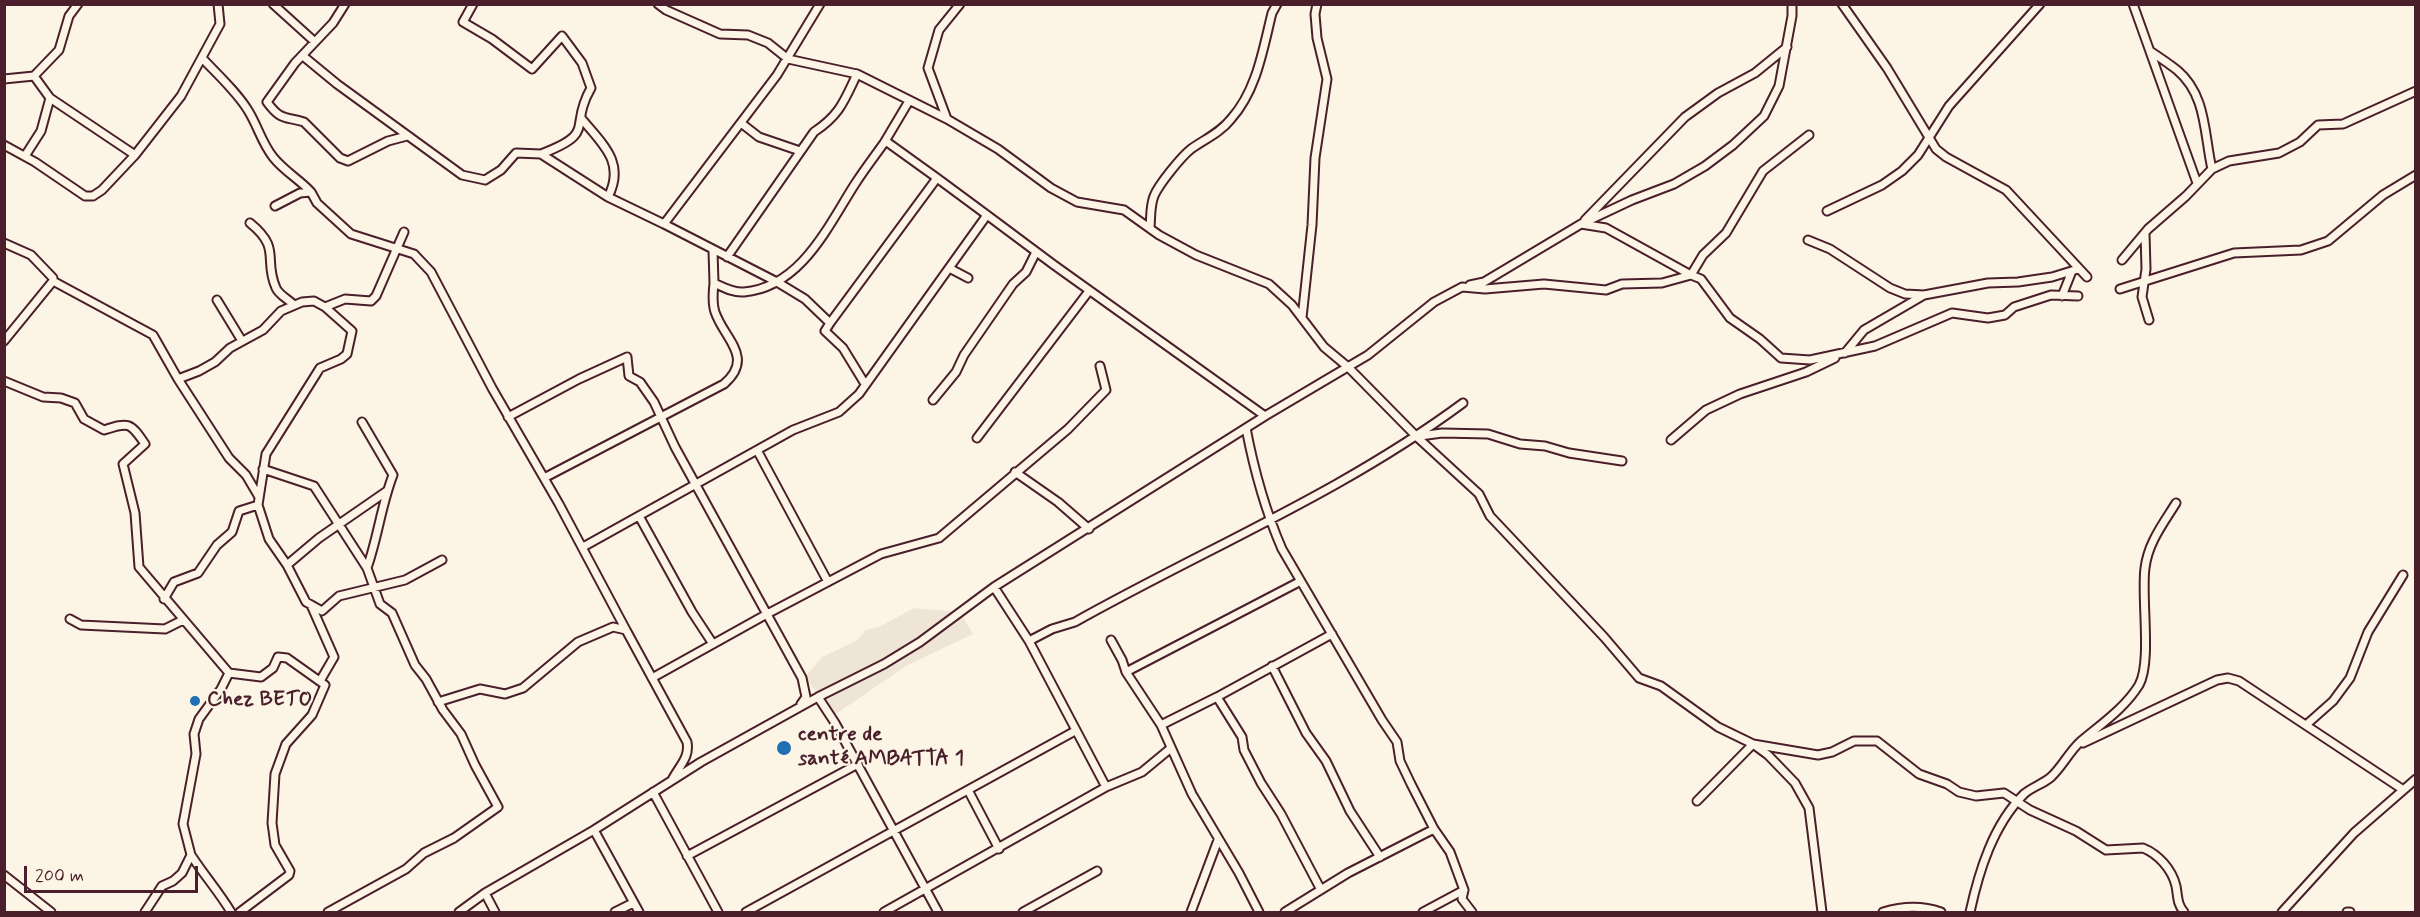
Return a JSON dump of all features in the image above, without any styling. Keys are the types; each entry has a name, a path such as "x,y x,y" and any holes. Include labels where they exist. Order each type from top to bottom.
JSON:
{"street":[{"path":"4,79 34,76 59,50 69,16 78,4"},
{"path":"4,145 85,196 93,196 102,190 135,155 181,96 220,24 218,4"},
{"path":"273,4 315,42"},
{"path":"345,4 295,63 267,102 279,117 304,122 340,159 348,161 388,141 407,136"},
{"path":"303,56 337,84 459,174 485,180 501,170 516,153 541,154 576,136 580,130 585,98 591,88 582,63 562,36 532,69 492,39 463,22 473,4"},
{"path":"658,4 666,10 720,34 747,35 768,43 788,59 857,74 947,119 998,149 1051,188 1077,202 1124,210 1159,235 1196,255 1269,284 1292,305 1324,347 1479,494 1490,516 1604,637 1639,678 1662,686 1718,727 1753,744 1768,755 1795,783 1809,808 1822,912"},
{"path":"666,10 677,4"},
{"path":"664,225 788,59 820,4"},
{"path":"947,119 928,68 939,30 960,4"},
{"path":"1150,227 1151,205 1155,193 1177,162 1191,149 1214,136 1232,119 1246,98 1255,77 1272,13 1277,4"},
{"path":"1302,318 1312,225 1315,158 1327,78 1317,38 1315,14 1317,4"},
{"path":"459,912 485,893 594,830 701,762 818,697 884,664 920,642 994,587 1265,416 1368,355 1434,302 1461,287 1484,282 1581,224 1632,200 1674,184 1733,145 1764,116 1779,86 1792,4"},
{"path":"1842,4 1874,48 1936,149 1946,157 2006,190 2075,270 2087,277"},
{"path":"1827,211 1888,180 1918,155 1949,106 2040,4"},
{"path":"2133,4 2197,183"},
{"path":"1581,224 1685,117 1718,93 1755,73 1787,47"},
{"path":"2150,51 2179,71 2195,92 2205,124 2212,169"},
{"path":"203,58 248,111 271,155 283,169 311,192 317,203 351,234 414,254 431,272 508,417 583,547 687,741 689,751 684,763 671,781"},
{"path":"727,257 814,132 827,124 841,107 857,74"},
{"path":"34,76 50,98 135,155"},
{"path":"2122,260 2145,233 2212,169 2229,161 2279,153 2300,142 2315,126 2343,124 2415,91"},
{"path":"24,156 40,131 50,98"},
{"path":"714,283 731,291 743,293 777,282 809,255 884,143 909,101"},
{"path":"581,118 614,162 616,177 608,197"},
{"path":"741,123 759,137 800,151"},
{"path":"1461,287 1485,289 1544,284 1606,290 1622,284 1662,283 1691,275 1703,255 1726,233 1763,171 1809,135"},
{"path":"884,143 887,142 1089,291 1265,416"},
{"path":"541,154 608,197 777,282 805,299 830,323"},
{"path":"2120,290 2234,253 2301,250 2328,241 2383,195 2415,175"},
{"path":"866,384 843,348 825,331 937,178"},
{"path":"275,206 300,193 311,192"},
{"path":"583,547 793,430 839,412 866,384 987,215"},
{"path":"250,223 269,241 272,273 277,290 294,305"},
{"path":"1581,224 1606,228 1701,279 1730,318 1760,339 1781,358 1810,360 1875,346 1952,313 1988,318 2005,315 2014,307 2051,296 2078,296"},
{"path":"325,307 345,299 371,301 376,296 404,232"},
{"path":"2145,233 2145,280 2142,297 2149,320"},
{"path":"1808,240 1830,249 1890,288 1905,294 1924,295 1988,283 2018,282 2052,277 2075,270"},
{"path":"4,243 31,255 53,281 153,335 178,379 229,458 246,475 258,501 269,539 306,602 322,611 339,596 405,580 442,560"},
{"path":"544,478 724,384 732,377 737,365 738,354 715,311 714,250"},
{"path":"933,400 956,372 964,355 1013,284 1026,272 1036,252"},
{"path":"949,268 968,278"},
{"path":"2062,296 2075,270"},
{"path":"4,341 53,281"},
{"path":"977,438 1089,291"},
{"path":"1671,440 1706,411 1740,394 1806,372 1845,353 1864,330 1924,295"},
{"path":"217,300 242,341"},
{"path":"178,379 215,362 230,348 263,330 282,311 294,305 314,301 325,307 352,331 347,354 320,368 266,454 258,501"},
{"path":"508,417 579,379 627,357 629,376 640,382 654,402 660,417 802,678 806,698 794,710"},
{"path":"652,678 767,614 881,555 939,538 1068,429 1106,390 1100,366"},
{"path":"4,381 43,397 61,398 75,403 84,419 104,430 125,423 133,427 145,444 123,464 135,513 139,567 229,674 261,677 273,668 278,657 287,657 325,684 312,715 286,744 274,774 272,823 275,845 290,871 289,875 240,912"},
{"path":"1029,641 1075,622 1336,485 1417,437 1463,403"},
{"path":"362,423 393,475 381,511 375,545 367,568"},
{"path":"1246,428 1255,475 1269,520 1299,582 1397,741 1400,761 1434,829 1450,852 1464,890 1462,899 1472,912"},
{"path":"1417,437 1442,433 1488,434 1520,444 1545,446 1569,453 1622,461"},
{"path":"757,450 828,582"},
{"path":"263,469 314,486 367,568 380,604 392,613 415,664 461,734 498,807 454,838 424,853 406,869 328,912"},
{"path":"1015,472 1058,502 1089,529"},
{"path":"286,565 318,538 387,491"},
{"path":"164,599 174,582 198,573 217,545 232,532 239,511 258,501"},
{"path":"1970,912 1986,854 2018,801 2025,793 2051,777 2076,746 2122,705 2139,685 2145,662 2143,590 2145,566 2152,541 2176,503"},
{"path":"639,516 692,612 713,644"},
{"path":"2306,725 2333,701 2350,678 2368,632 2403,575"},
{"path":"1125,672 1299,582"},
{"path":"994,587 1029,641 1106,787"},
{"path":"311,605 334,657 320,681"},
{"path":"70,619 81,625 165,629 183,620"},
{"path":"438,702 480,689 505,694 523,688 578,642 613,627 626,630"},
{"path":"1161,725 1332,634"},
{"path":"1111,640 1122,660 1125,672 1161,725 1192,794 1239,873 1259,912"},
{"path":"1272,666 1306,733 1326,761 1350,811 1380,857"},
{"path":"229,674 199,719 194,734 196,754 183,824 191,855 209,884 221,895 231,912"},
{"path":"2076,746 2217,680 2228,678 2239,681 2402,789"},
{"path":"818,697 836,723 938,912"},
{"path":"1217,697 1242,737 1244,750 1252,766 1322,890"},
{"path":"746,912 1075,731"},
{"path":"1753,744 1818,755 1832,752 1854,741 1877,741 1919,774 1947,784 1959,792 1976,796 2004,793 2031,810 2076,831 2106,850 2143,848 2156,854 2175,882 2178,904 2184,912"},
{"path":"1697,801 1753,744"},
{"path":"885,912 926,891 1106,787 1142,772 1148,764 1171,748"},
{"path":"687,856 858,764"},
{"path":"2282,912 2335,852 2415,778"},
{"path":"968,790 999,849"},
{"path":"653,792 718,912"},
{"path":"1285,912 1380,857 1434,829"},
{"path":"594,830 639,912"},
{"path":"1191,912 1218,840"},
{"path":"145,912 162,886 173,881 182,873 191,855"},
{"path":"1023,912 1097,871"},
{"path":"4,875 51,912"},
{"path":"1423,912 1464,890"},
{"path":"485,893 495,912"},
{"path":"615,912 633,903"},
{"path":"1882,912 1912,906 1941,912"}],"shaded area":[{"path":"914,608 960,612 973,634 906,666 833,716 805,677 822,657 856,641 866,630 879,627"}],"place":[{"name":"Chez BETO","path":"195,701"},
{"name":"centre de santé AMBATTA 1","path":"784,748"}]}
